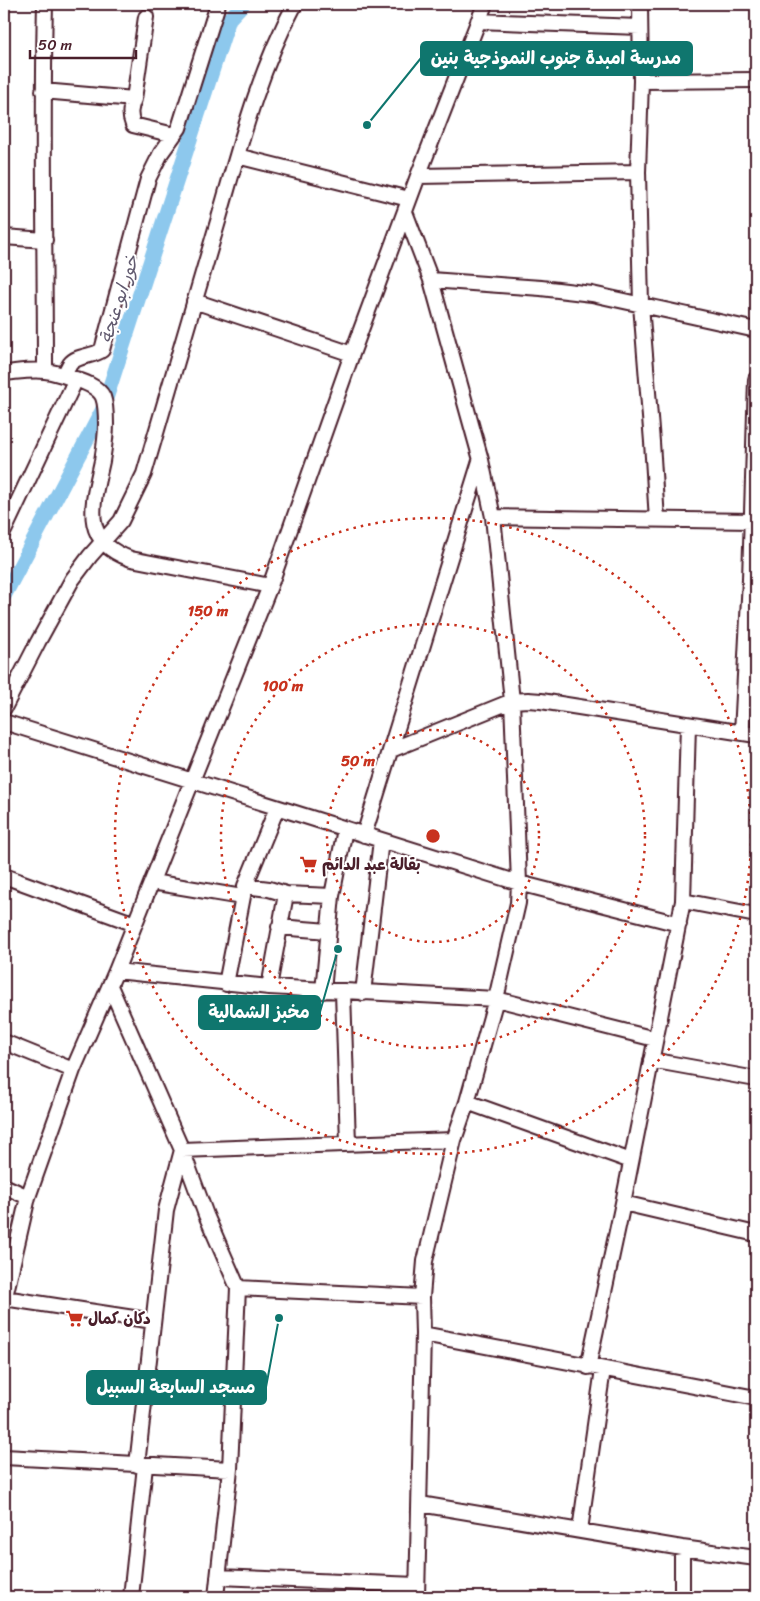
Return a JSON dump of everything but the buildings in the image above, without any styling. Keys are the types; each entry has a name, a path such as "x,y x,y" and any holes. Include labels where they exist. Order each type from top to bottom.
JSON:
{"street":[{"path":"44,371 43,90 45,4"},
{"path":"4,531 70,377 71,363 76,359 98,353 102,350 148,179 161,152 179,128 218,4"},
{"path":"4,708 72,580 120,521 144,474 237,156 268,62 279,34 295,4"},
{"path":"153,1321 4,1299 28,1197 73,1070 110,986 270,586 407,205 485,4"},
{"path":"640,4 641,81 638,172 641,305 657,520"},
{"path":"146,17 134,99 130,109 130,119 133,125 174,135"},
{"path":"478,21 640,27"},
{"path":"641,81 756,80"},
{"path":"43,90 134,99"},
{"path":"237,156 407,205"},
{"path":"418,176 638,172"},
{"path":"218,1577 417,1591 423,1334 422,1297 425,1261 454,1140 467,1102 496,999 518,903 520,883 512,701 494,517 481,460 431,280 407,205"},
{"path":"4,237 45,240"},
{"path":"431,280 572,291 756,330"},
{"path":"194,301 352,354"},
{"path":"4,373 44,371 70,377 84,382 98,391 103,397 106,411 106,439 92,514 96,532 103,542 119,555 131,559 270,586"},
{"path":"742,732 753,579 752,521 756,380"},
{"path":"364,835 481,460"},
{"path":"494,517 752,521"},
{"path":"391,750 512,701 528,700 756,735"},
{"path":"4,722 520,883 679,924"},
{"path":"588,1367 623,1203 683,901 688,725"},
{"path":"226,984 244,891 277,808"},
{"path":"323,991 332,896 345,829"},
{"path":"363,993 381,840"},
{"path":"4,876 135,924"},
{"path":"152,882 244,891 270,889 286,894 332,896"},
{"path":"269,988 286,894"},
{"path":"683,901 756,915"},
{"path":"279,927 328,931"},
{"path":"116,971 269,988 496,999 655,1039"},
{"path":"110,986 182,1150 206,1215 238,1288 230,1469 216,1597"},
{"path":"343,992 348,1143"},
{"path":"4,1042 73,1070"},
{"path":"651,1060 756,1079"},
{"path":"467,1102 631,1161"},
{"path":"182,1150 454,1140"},
{"path":"131,1597 153,1321 166,1210 182,1150"},
{"path":"4,1186 28,1197"},
{"path":"623,1203 756,1234"},
{"path":"238,1288 422,1297"},
{"path":"423,1334 602,1370 756,1398"},
{"path":"580,1530 602,1370"},
{"path":"4,1457 230,1469"},
{"path":"420,1504 682,1548 756,1558"},
{"path":"682,1548 682,1597"}],"waterway":[{"name":"خور ابو عنجة","path":"4,596 102,411 229,19 243,4"}],"place":[{"name":"مدرسة امبدة جنوب النموذجية بنين","path":"367,125"},
{"name":"بقالة عبد الدائم","path":"308,864"},
{"name":"مخبز الشمالية","path":"338,949"},
{"name":"دكان كمال","path":"74,1318"},
{"name":"مسجد السابعة السبيل","path":"279,1318"}]}
